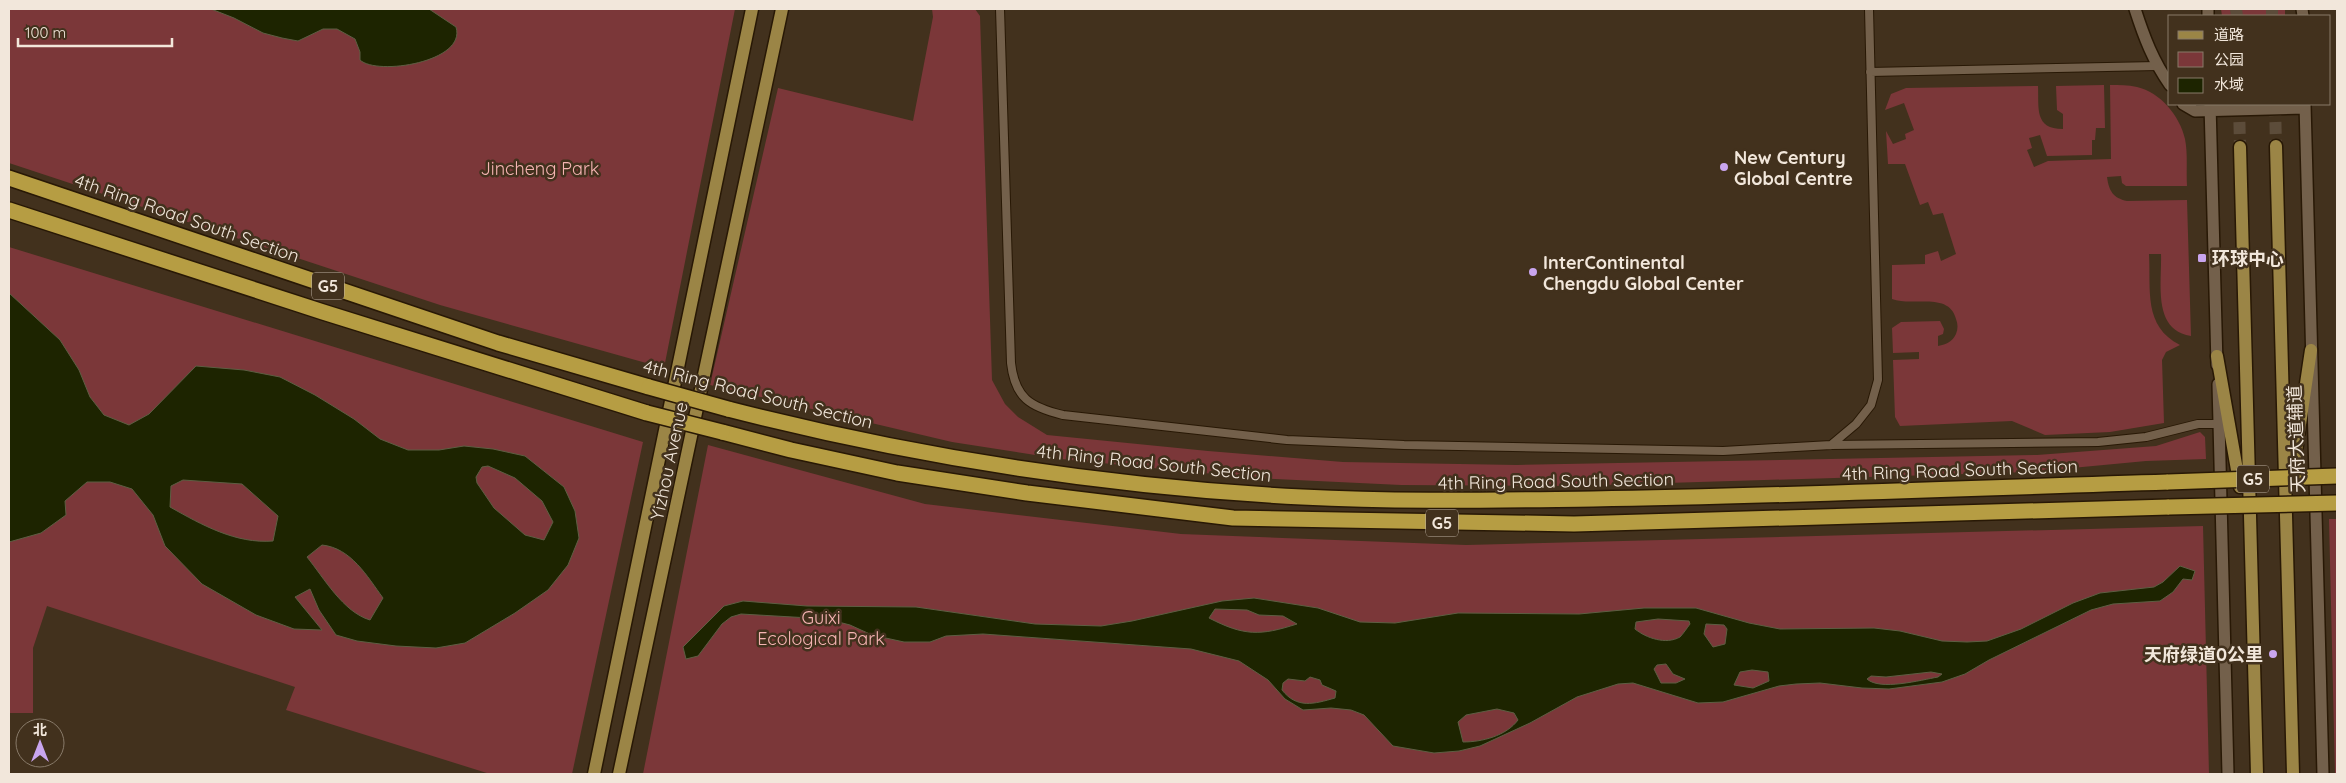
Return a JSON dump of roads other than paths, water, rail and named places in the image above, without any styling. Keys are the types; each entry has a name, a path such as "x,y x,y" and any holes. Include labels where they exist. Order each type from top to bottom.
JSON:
{"highway":[{"name":"4th Ring Road South Section","path":"9,178 498,343 728,409 884,445 1122,481 1301,497 1431,501 1684,498 2337,476"},
{"name":"G5","path":"9,210 324,312 647,413 791,450 897,473 1027,493 1233,518 1574,524 2337,503"}],"main road":[{"name":"Yizhou Avenue","path":"594,774 752,9"},
{"name":"Yizhou Avenue","path":"619,774 782,9"},
{"path":"2276,146 2292,774"},
{"path":"2240,147 2257,774"},
{"path":"2286,530 2311,350"},
{"path":"2217,356 2234,463 2250,531"}],"street":[{"path":"1000,9 1011,364 1013,380 1020,395 1045,411 1063,415 1287,440 1414,445 1723,451 1831,445 2098,442 2146,437 2198,424 2219,424"},
{"path":"1831,445 1856,424 1871,405 1878,380 1869,9"},
{"path":"2135,9 2146,45 2168,82"},
{"path":"1870,72 2157,66"},
{"path":"2186,105 2195,111 2210,107 2305,106"},
{"name":"天府大道辅道","path":"2305,106 2323,774"},
{"path":"2210,107 2228,774"}],"water":[{"path":"211,9 429,9 456,27 456,39 448,49 435,57 418,63 384,67 369,65 360,60 360,52 355,39 337,29 323,29 298,41 263,33"},
{"path":"9,293 60,340 79,370 90,397 104,415 129,425 149,414 196,366 244,370 280,377 315,395 354,419 380,439 408,450 439,450 464,446 493,449 525,456 564,487 575,511 579,538 568,565 548,590 515,613 465,643 436,648 396,646 357,641 336,635 319,610 310,589 295,597 322,630 294,629 256,615 202,584 165,546 153,515 132,489 110,482 87,482 65,501 66,515 41,533 9,542","holes":["488,466 515,478 542,501 553,522 544,540 525,535 494,508 477,483 476,477 482,467","183,480 242,484 278,516 273,541 259,541 233,536 182,514 170,507 171,486","322,545 342,551 350,557 383,598 370,620 351,610 327,584 307,557"]},
{"path":"2180,566 2195,571 2192,580 2183,579 2173,592 2160,601 2113,604 2091,610 1989,660 1965,674 1942,682 1889,689 1820,683 1796,684 1779,686 1723,702 1698,703 1633,683 1618,684 1577,697 1530,723 1480,746 1459,751 1434,753 1393,746 1364,715 1351,710 1331,708 1303,710 1285,699 1268,680 1239,661 1191,649 983,634 946,636 930,642 904,642 872,635 850,625 827,619 741,614 731,617 722,624 698,656 686,659 683,647 724,606 743,601 807,606 916,607 1035,624 1101,626 1222,601 1254,598 1318,608 1360,622 1395,623 1458,613 1579,614 1644,608 1696,608 1749,623 1780,629 1874,628 1900,631 1942,641 1967,642 1987,641 2021,629 2073,603 2100,593 2154,587 2163,582","holes":["1215,609 1247,610 1259,615 1283,616 1297,624 1262,632 1242,631 1209,618","1658,619 1689,621 1690,624 1680,637 1669,640 1650,638 1635,629 1636,622","1706,624 1724,625 1727,629 1725,644 1713,647 1704,634","1666,664 1673,674 1685,679 1676,683 1661,683 1654,669 1657,665","1752,670 1768,672 1769,681 1753,688 1734,685 1740,672","1931,672 1942,674 1938,677 1891,684 1881,684 1867,679 1871,676 1886,677","1310,677 1320,680 1322,685 1336,691 1335,698 1313,703 1294,700 1282,690 1283,683 1288,679 1305,681","1497,709 1514,713 1518,720 1513,726 1493,737 1463,742 1458,722 1466,715"]}],"tunnel":[{"path":"2236,9 2237,15"},
{"path":"2272,9 2272,15"},
{"path":"2239,105 2240,147"},
{"path":"2275,105 2276,146"}],"place":[{"name":"New Century Global Centre","path":"1724,167"},
{"name":"环球中心","path":"2202,258"},
{"name":"InterContinental Chengdu Global Center","path":"1533,272"},
{"name":"天府绿道0公里","path":"2273,654"}],"park label":[{"name":"Jincheng Park","path":"540,168"},
{"name":"Guixi Ecological Park","path":"821,628"}]}
